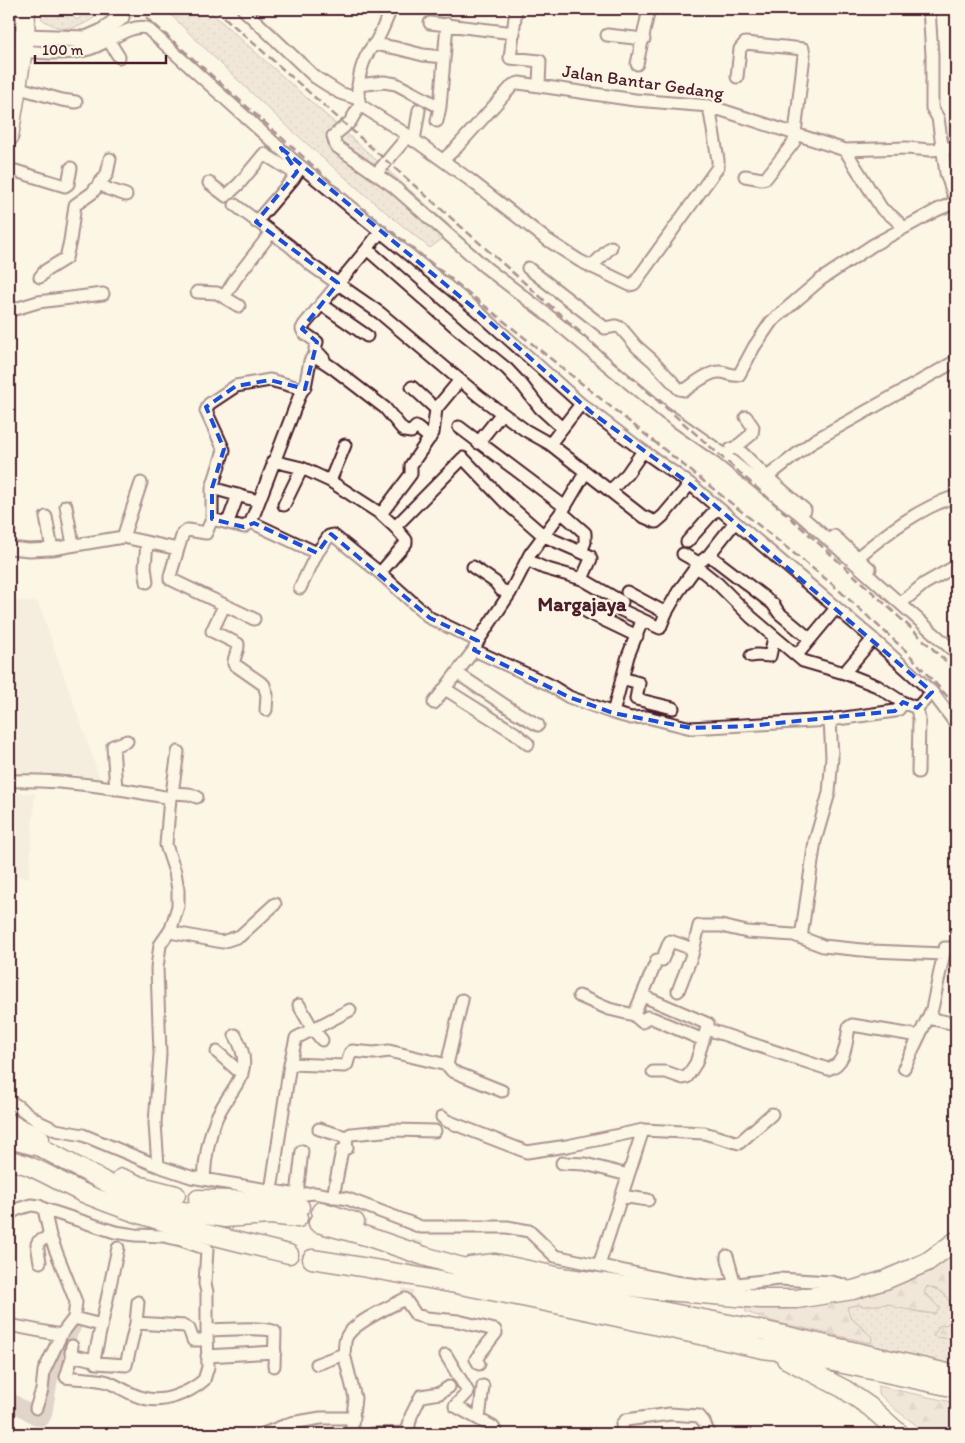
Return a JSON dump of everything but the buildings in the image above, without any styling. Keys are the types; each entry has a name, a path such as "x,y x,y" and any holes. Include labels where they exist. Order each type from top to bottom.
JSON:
{"highway":[{"path":"9,138 16,88 19,41 26,9"},
{"path":"9,1123 38,1129 141,1186 176,1195"},
{"path":"9,1128 38,1129"},
{"path":"9,1139 40,1146 78,1171 127,1209"},
{"path":"12,1159 37,1159 78,1171 158,1207 226,1218 270,1215 298,1207"},
{"path":"12,1159 87,1195 127,1209 196,1230 289,1254"},
{"path":"198,1199 264,1201 298,1207"},
{"path":"320,1217 373,1228 397,1239 424,1256 516,1283 766,1330 956,1375"},
{"path":"460,1266 495,1263 561,1277 655,1290 760,1299 797,1299 853,1290 885,1280 927,1262 956,1241"},
{"path":"312,1259 503,1292 763,1349 787,1352 956,1388"},
{"path":"763,1349 808,1369 844,1389 870,1407 900,1434"}],"main road":[{"path":"19,41 61,39 82,32 119,14"}],"street":[{"path":"242,9 315,77 340,93 359,102 443,160 546,239 591,267 629,285 634,284 718,167 709,106"},
{"path":"391,9 365,60 358,85 359,102 350,122 333,136 336,146 393,186 485,267 551,318 665,413 722,453 797,512 848,559 903,602 954,647"},
{"path":"516,9 510,58 540,62 539,85"},
{"path":"637,64 644,39 649,9"},
{"path":"528,268 605,328 616,326 622,328 637,348 652,360 679,389 685,390 718,372 734,376 739,375 743,370 746,360 771,322 820,280 873,245 956,202 946,173 938,118 932,108 932,55 929,9"},
{"path":"430,23 514,33"},
{"path":"437,121 440,107 447,24"},
{"path":"19,41 47,53 69,52 88,50 133,28 147,28 281,148 380,232 483,315 581,404 690,484 874,639 932,692 956,724"},
{"path":"607,35 644,39"},
{"path":"109,41 119,57"},
{"path":"737,77 740,50 745,43 803,50 793,143 766,178 745,176"},
{"path":"374,44 423,55 444,57"},
{"path":"358,85 389,82 440,107"},
{"name":"Jalan Bantar Gedang","path":"443,160 513,85 527,83 635,100 709,106 845,150 942,149 956,147"},
{"path":"16,88 76,102"},
{"path":"376,174 411,138 419,110"},
{"path":"281,148 296,170 296,174"},
{"path":"845,150 882,209 894,217 904,228"},
{"path":"209,183 226,196 239,184 264,154 296,174"},
{"path":"40,277 66,258 74,205 92,192 107,174 110,159"},
{"path":"9,169 65,186 68,184 71,168"},
{"path":"256,222 296,174"},
{"path":"99,184 126,195"},
{"path":"235,205 311,265 380,313 502,413 525,430 550,444 642,516 656,522 690,484"},
{"path":"333,368 316,351 316,342 304,333 302,329 380,232"},
{"path":"224,297 236,278 271,233"},
{"path":"591,267 611,246"},
{"path":"367,249 458,330 507,369 540,408 562,428"},
{"path":"197,292 217,293 239,306"},
{"path":"9,309 38,302 103,294"},
{"path":"321,304 367,336"},
{"path":"212,519 244,527 251,522 273,461 305,387 312,358 318,358 333,368 385,408 404,431 411,432 416,427 430,438"},
{"path":"767,477 815,440 956,361"},
{"path":"254,620 170,579 170,576 183,533 188,530 206,533 212,519 212,488 224,450 206,411 209,404 236,386 270,380 303,389"},
{"path":"381,514 411,474 411,465 433,433 436,409 460,380"},
{"path":"412,387 436,409"},
{"path":"550,444 581,404"},
{"path":"395,527 463,458 465,450 502,413"},
{"path":"722,453 736,447 751,437 752,427 746,417"},
{"path":"460,427 563,510 585,533 585,542 581,552"},
{"path":"330,481 345,445"},
{"path":"736,447 767,477 858,557 903,602"},
{"path":"610,491 627,474 643,451"},
{"path":"463,458 503,500 544,536 590,556 591,559 582,579"},
{"path":"273,461 302,468 330,481 381,514 395,527 406,542 380,573"},
{"path":"284,505 302,468"},
{"path":"434,703 476,646 510,593 527,560 563,510 585,473"},
{"path":"123,536 141,482"},
{"path":"212,488 258,501"},
{"path":"228,522 238,496"},
{"path":"858,557 912,516 956,496"},
{"path":"66,506 73,545"},
{"path":"687,542 717,508"},
{"path":"46,517 52,549"},
{"path":"251,522 317,553"},
{"path":"527,560 544,568 582,579 622,602 620,609 660,628 666,612 678,592 698,565 709,555 735,522"},
{"path":"300,588 317,553 329,536 333,535 380,573 430,618 476,646 569,697 631,718 647,717 691,728 830,720 895,711 899,709 902,702"},
{"path":"9,548 29,550 52,549 123,536 178,549"},
{"path":"146,582 145,567 151,544"},
{"path":"683,554 698,565 750,617 804,661 844,673 876,686 902,702 917,708"},
{"path":"709,555 773,604 778,613 810,639"},
{"path":"903,602 924,584 956,566"},
{"path":"473,567 495,582 501,590 510,593"},
{"path":"627,592 666,612"},
{"path":"224,606 212,631 238,644 234,664 264,685 267,695 266,710"},
{"path":"797,655 836,608"},
{"path":"587,612 637,636"},
{"path":"613,713 619,696 622,678 642,621"},
{"path":"751,656 770,656 774,637"},
{"path":"844,673 874,639"},
{"path":"457,673 538,725"},
{"path":"622,678 639,683 636,699"},
{"path":"445,689 515,733 528,744"},
{"path":"917,708 932,692"},
{"path":"619,696 673,708"},
{"path":"917,708 919,719 918,772"},
{"path":"801,938 815,841 829,793 832,757 830,720"},
{"path":"116,788 113,746 127,741"},
{"path":"158,1166 155,1123 160,1054 157,968 160,945 170,932 177,913 178,890 166,845 178,752"},
{"path":"9,781 24,780 116,788 171,796 189,794 197,797"},
{"path":"170,932 222,942 240,936 275,904"},
{"path":"678,991 699,926 722,926 747,932 794,935 823,946 872,951 944,954"},
{"path":"634,1015 658,960 662,960 670,941 693,949"},
{"path":"904,1068 932,1009 946,948 956,948"},
{"path":"579,996 609,1009 634,1015 642,1022 647,1017 652,1018 828,1069 835,1067 842,1060 849,1027 852,1024 919,1036"},
{"path":"643,996 707,1023 696,1063 687,1076 683,1078 662,1071 653,1072"},
{"path":"447,1065 462,1000"},
{"path":"298,1005 322,1040"},
{"path":"271,1191 290,1064 296,1038 312,1028 350,1010"},
{"path":"928,1018 956,1024"},
{"path":"204,1179 208,1143 217,1117 242,1074 244,1060 235,1035"},
{"path":"290,1064 345,1066 352,1051 374,1053 389,1051 447,1065 452,1071 502,1091"},
{"path":"217,1052 242,1074"},
{"path":"9,1100 38,1129 83,1135 190,1177 271,1191 298,1207"},
{"path":"442,1118 531,1152 643,1130 704,1133 739,1143 772,1114"},
{"path":"319,1128 346,1137 356,1134 394,1130 435,1131"},
{"path":"599,1265 643,1130"},
{"path":"333,1197 342,1150 347,1148 346,1137"},
{"path":"298,1207 302,1151"},
{"path":"562,1163 585,1164 628,1175"},
{"path":"298,1207 314,1193 348,1199 419,1233 507,1227 520,1229 533,1234 555,1256 675,1282 706,1286 735,1285 778,1279 831,1282 844,1285"},
{"path":"621,1196 648,1200"},
{"path":"9,1214 18,1208 31,1205 39,1206 115,1232 163,1236 207,1249 205,1284 207,1292 208,1367 206,1378 202,1382 180,1394 155,1400 135,1396 107,1382 66,1377 72,1350 94,1360 96,1363 126,1365 136,1323 138,1302"},
{"path":"36,1408 42,1390 44,1371 61,1335 74,1318 76,1302 50,1236 44,1209"},
{"path":"40,1262 37,1244 50,1236"},
{"path":"94,1360 118,1248"},
{"path":"727,1256 735,1285"},
{"path":"351,1434 355,1405 354,1390 344,1354 345,1341 350,1332 372,1316 405,1300 416,1315 493,1329 496,1333 491,1338 478,1361"},
{"path":"74,1318 101,1325"},
{"path":"136,1323 185,1326 189,1329 193,1340 207,1335 270,1329 275,1332 274,1366"},
{"path":"9,1325 61,1335"},
{"path":"207,1356 275,1352"},
{"path":"317,1364 344,1354"},
{"path":"446,1355 468,1392 455,1406 495,1429 495,1434"},
{"path":"479,1419 483,1386"},
{"path":"374,1434 409,1434 411,1416 421,1396 440,1393 449,1387"},
{"path":"623,1434 622,1424 626,1420 670,1414 699,1416 709,1434"},
{"path":"263,1434 291,1423 321,1418 354,1418"}],"highlighted area":[{"path":"281,148 475,309 591,412 690,484 932,692 917,708 903,702 895,711 749,726 691,728 613,713 569,697 474,650 478,641 430,618 331,534 317,553 254,523 244,527 212,519 212,488 224,449 206,407 236,386 270,380 305,389 317,342 302,329 338,283 256,222 297,172"}],"shaded area":[{"path":"9,9 22,9 9,111"},
{"path":"9,600 38,602 101,781 9,780"},
{"path":"9,792 35,794 29,878 9,876"}],"green space":[{"path":"40,9 65,9 77,20 90,9 107,9 76,27 60,28 42,19"},
{"path":"165,9 207,9 449,225 442,239 430,248 395,220 294,132"},
{"path":"956,1251 956,1313 954,1313 945,1295 927,1286 924,1293 940,1308 935,1314 898,1308 889,1304 847,1307 850,1317 872,1337 871,1343 775,1322 746,1312 745,1307 785,1309 823,1304 880,1289"},
{"path":"927,1286 942,1292 950,1302 954,1313 956,1313 956,1322 939,1326 933,1336 956,1341 956,1369 849,1345 834,1335 871,1343 865,1330 850,1317 847,1307 856,1305 889,1304 918,1312 935,1314 933,1299 924,1293"},
{"path":"956,1322 956,1341 933,1336 939,1326"},
{"path":"878,1386 956,1403 956,1434 922,1434 915,1424 878,1393"}],"waterway":[{"path":"9,1400 38,1418 42,1418 52,1367 74,1325"}],"tunnel":[{"path":"121,17 131,9"},
{"path":"406,1300 418,1238"}],"railway":[{"path":"137,9 345,194 832,584 906,651 956,706"},
{"path":"215,9 787,515 956,671"}],"district":[{"name":"Margajaya","path":"582,604"}]}
